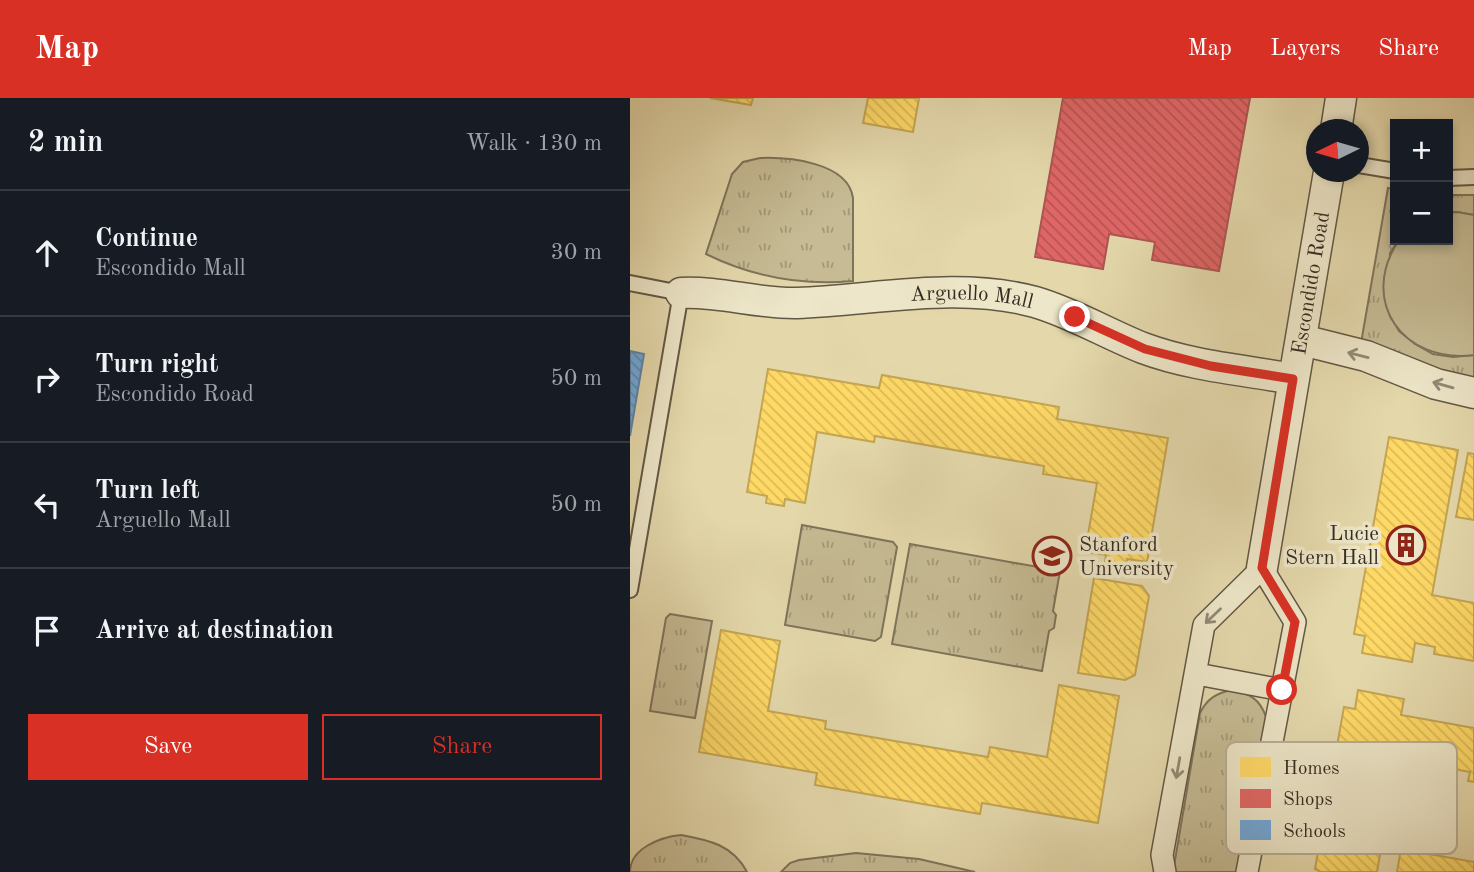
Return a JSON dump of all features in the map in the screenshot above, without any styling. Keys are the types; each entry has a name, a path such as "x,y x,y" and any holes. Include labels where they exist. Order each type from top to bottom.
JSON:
{"street":[{"path":"1338,119 1341,98"},
{"name":"Escondido Road","path":"1262,568 1327,182"},
{"name":"Arguello Mall","path":"681,293 699,292 795,303 881,295 977,292 1035,302 1145,349 1211,366 1293,379"},
{"path":"1302,340 1366,356 1436,384 1474,393"},
{"path":"1165,872 1162,855 1204,625 1262,568 1295,622 1272,742"},
{"path":"1197,674 1282,690"},
{"path":"1247,872 1250,854"}],"lane":[{"path":"1369,166 1390,170"},
{"path":"1453,178 1474,177"},
{"path":"630,283 681,293 630,590"}],"green space":[{"path":"760,158 815,164 840,176 849,186 853,198 853,281 815,282 778,278 741,269 706,254 732,174 743,162"},
{"path":"1390,188 1390,245 1396,245 1390,253 1389,313 1399,331 1433,354 1453,357 1474,355 1474,387 1361,343"},
{"path":"1453,195 1474,195 1474,215 1453,212"},
{"path":"1453,212 1474,215 1474,355 1449,355 1427,349 1408,339 1394,324 1386,306 1383,285 1388,263 1397,245 1453,245"},
{"path":"802,525 893,542 897,547 881,637 875,641 785,625"},
{"path":"910,544 1060,571 1053,611 1056,615 1054,628 1049,631 1042,671 892,644"},
{"path":"670,614 712,621 695,718 650,711 666,618"},
{"path":"1232,690 1244,693 1261,706 1266,717 1262,742 1226,742 1226,854 1244,854 1241,872 1173,872 1200,713 1213,697"},
{"path":"681,835 719,845 735,856 747,872 630,872 635,856 641,850 656,841"},
{"path":"856,853 919,859 975,872 781,872 790,863 799,860"}],"building: Homes":[{"path":"710,98 753,98 751,105"},
{"path":"868,98 919,98 913,132 863,123"},
{"path":"768,369 879,388 882,375 1059,407 1057,419 1168,438 1147,562 1127,559 1126,566 1105,562 1106,555 1085,552 1097,483 1043,474 1044,466 875,436 874,442 817,432 805,503 785,499 784,506 766,503 767,496 747,492"},
{"name":"Lucie Stern Hall","path":"1389,437 1458,450 1432,595 1474,603 1474,661 1434,654 1435,647 1415,643 1412,662 1362,653 1365,636 1354,634"},
{"path":"1468,453 1474,454 1474,520 1456,517"},
{"path":"1094,578 1142,586 1149,596 1135,675 1125,680 1078,673"},
{"path":"721,630 780,641 768,711 826,721 825,729 988,757 990,747 1047,757 1059,685 1119,696 1098,823 982,803 980,814 815,785 817,773 699,752"},
{"path":"1358,690 1404,699 1401,715 1474,728 1474,782 1468,781 1470,772 1457,770 1457,742 1338,742 1344,707 1355,709"},
{"path":"1318,854 1380,854 1377,872 1321,872 1315,869"},
{"path":"1400,854 1429,854 1474,862 1474,872 1397,872"}],"building: Shops":[{"path":"1063,98 1250,98 1219,271 1152,260 1155,242 1109,234 1103,269 1035,257"}],"building: Schools":[{"path":"630,351 644,354 630,436"}],"place":[{"name":"Lucie Stern Hall","path":"1406,545"},
{"name":"Stanford University","path":"1052,556"}],"route":[{"path":"1075,317 1145,349 1211,366 1293,379 1262,568 1295,622 1282,690"}]}
